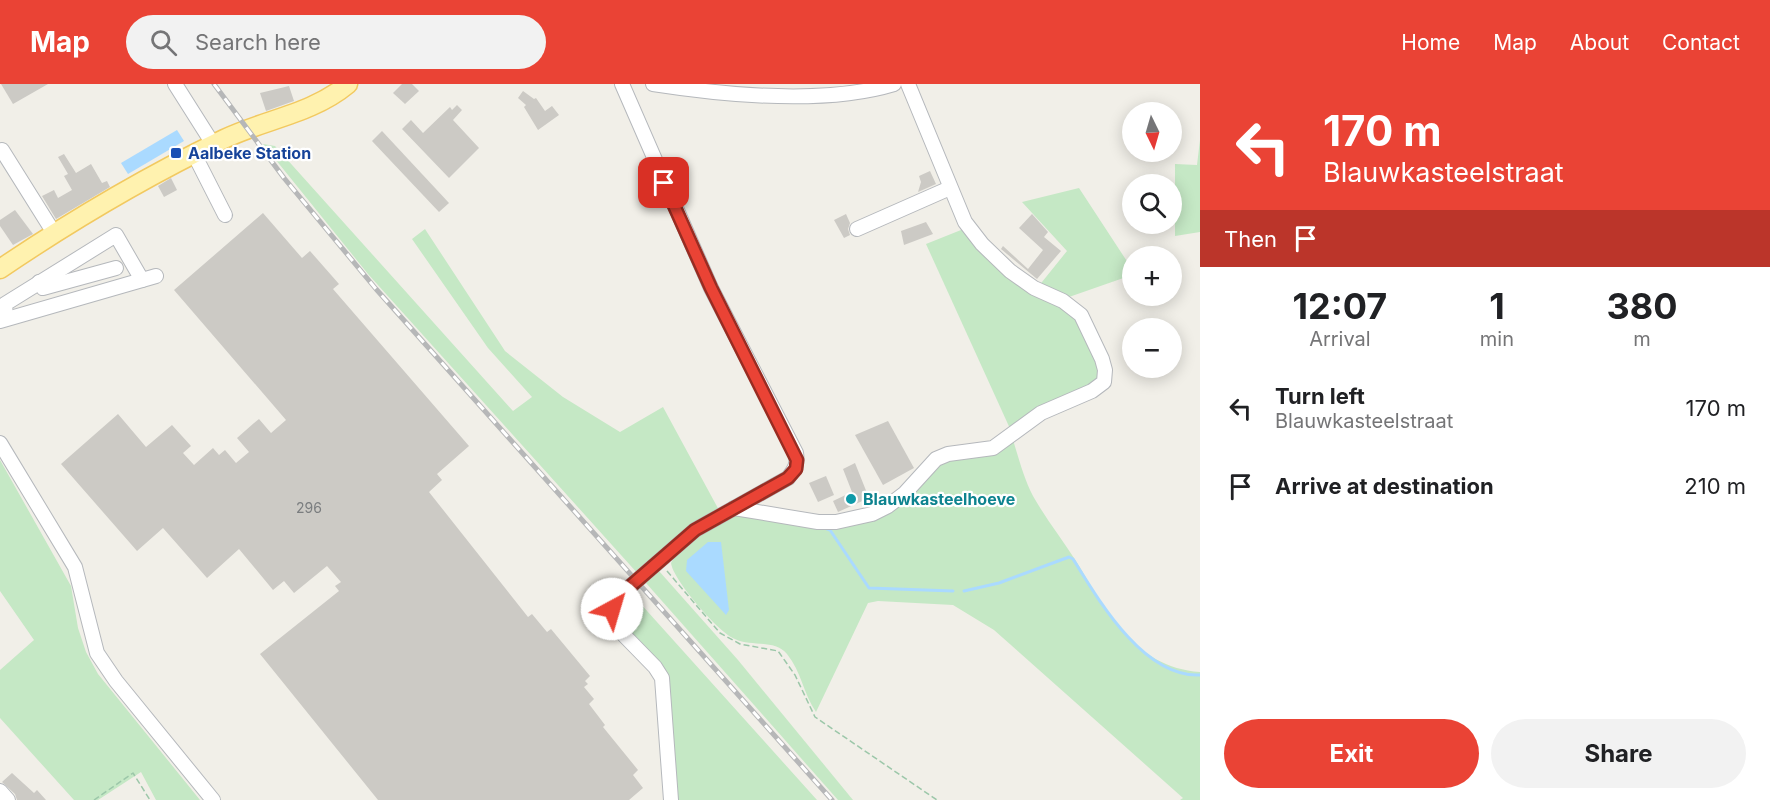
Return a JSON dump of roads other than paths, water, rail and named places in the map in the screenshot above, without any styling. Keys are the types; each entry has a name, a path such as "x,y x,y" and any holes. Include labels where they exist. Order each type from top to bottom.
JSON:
{"main road":[{"path":"0,269 54,233 194,154 247,129 319,105 348,84"}],"street":[{"path":"175,84 213,144"},
{"path":"622,84 711,288 796,453 796,469 788,478 695,530 616,599 612,609 616,627 655,667 662,678 671,800"},
{"path":"653,84 742,93 807,96 859,92 894,84"},
{"path":"734,508 818,522 836,522 872,514 888,506 905,493 936,459 948,454 993,448 1041,413 1092,391 1104,382 1105,370 1102,359 1081,315 1063,301 1025,284 996,258 965,222 908,84"},
{"path":"2,150 54,233"},
{"path":"194,154 225,215"},
{"path":"857,229 950,188"},
{"path":"142,280 116,235 5,304 3,320 156,276"},
{"path":"39,282 43,288 116,268"},
{"path":"0,443 75,567 98,653 116,681 213,800"},
{"path":"0,791 8,800"}],"water":[{"path":"177,130 184,141 128,174 121,163"},
{"path":"708,542 721,542 729,610 726,615 686,571 687,560"}],"waterway":[{"path":"825,528 830,530 869,588 953,591"},
{"path":"964,591 999,583 1069,557 1073,559 1110,615 1142,651 1160,664 1180,673 1200,675"}],"railway":[{"path":"214,84 284,178 376,289 832,800"}],"place":[{"name":"Aalbeke Station","path":"176,153"},
{"name":"Blauwkasteelhoeve","path":"851,499"}]}
